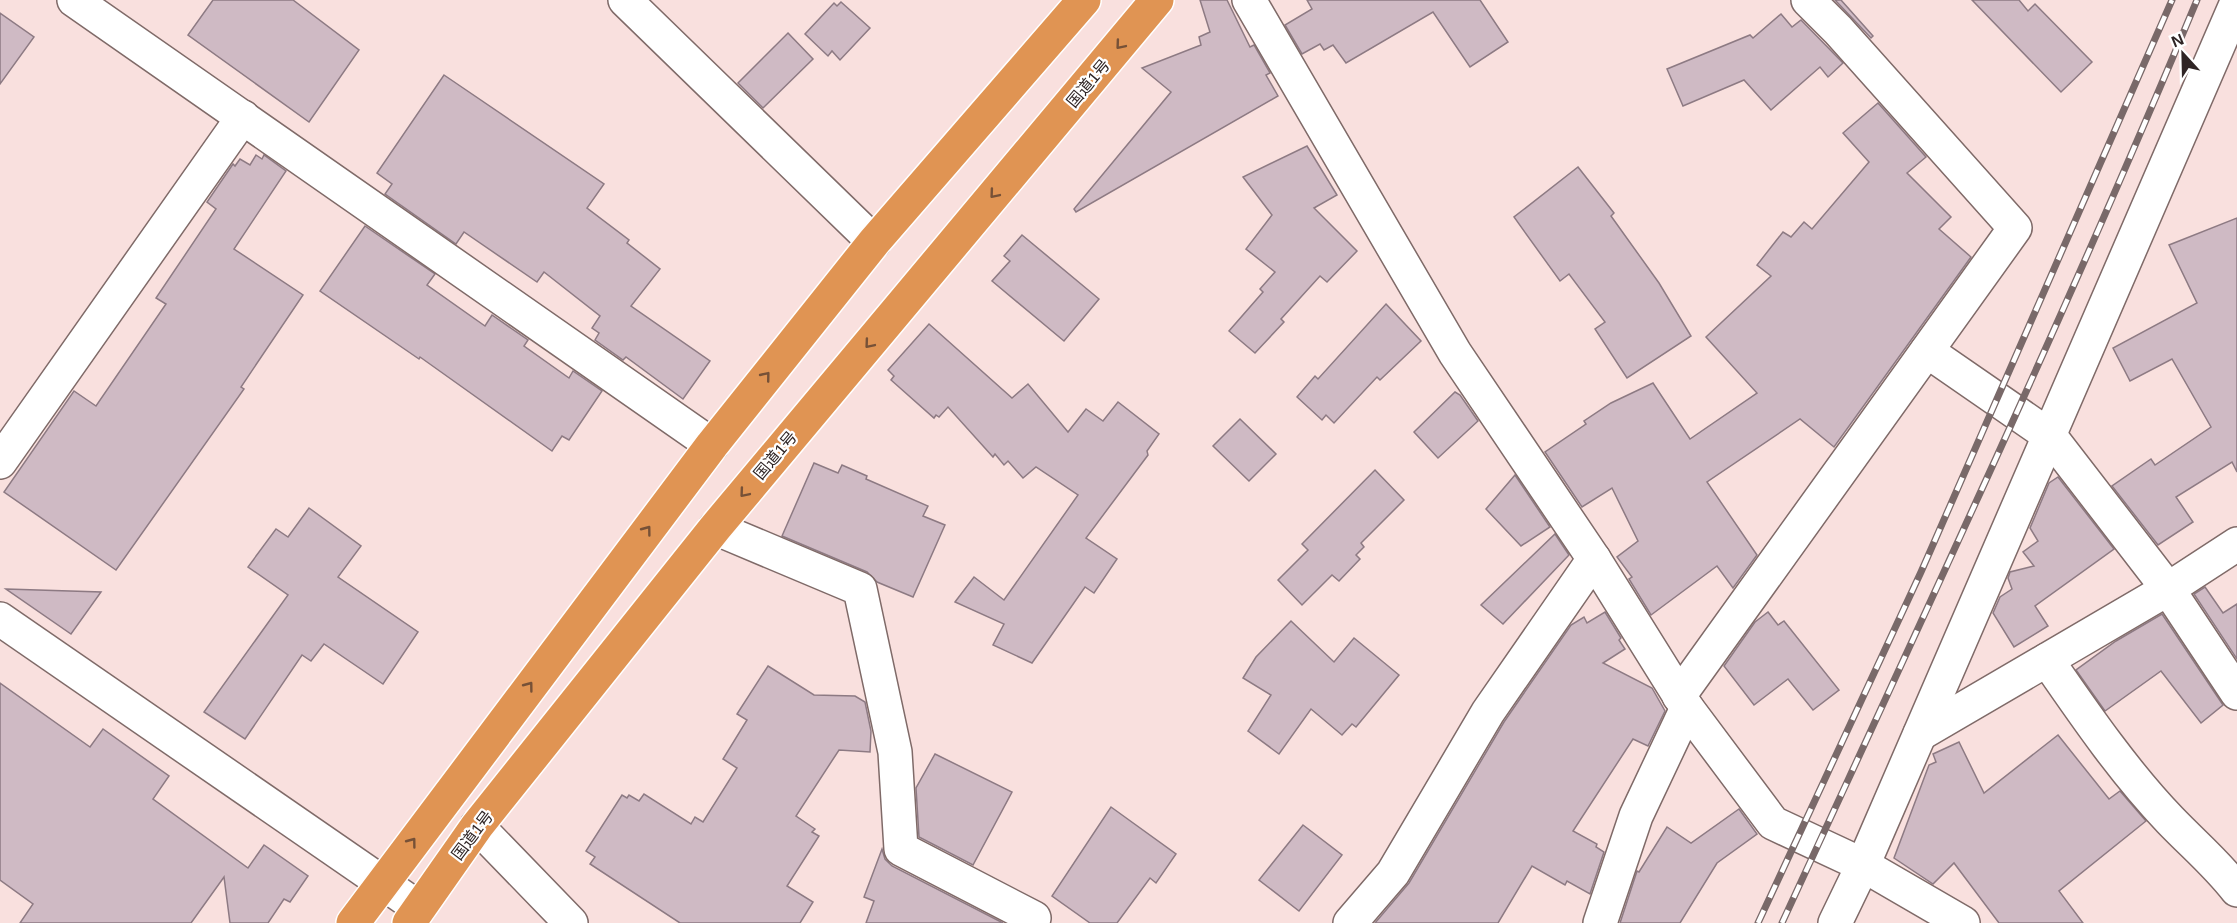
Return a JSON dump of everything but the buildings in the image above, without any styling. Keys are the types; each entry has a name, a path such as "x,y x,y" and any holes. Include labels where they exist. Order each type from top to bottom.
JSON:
{"highway":[{"path":"353,923 380,883 712,445 874,242 1084,0"},
{"name":"国道1号","path":"414,915 477,826 715,528 1157,0"}],"street":[{"path":"74,0 712,445"},
{"path":"625,0 874,242"},
{"path":"1249,0 1455,353 1594,559 1683,702 1773,823 1863,865 1963,923"},
{"path":"1600,923 1636,816 1683,702 2015,228 1838,30 1808,0"},
{"path":"1835,923 1863,865 2237,2"},
{"path":"0,462 243,117"},
{"path":"1927,351 2050,436 2168,589 2237,693"},
{"path":"715,528 860,589 894,752 902,849 1034,918 1032,923"},
{"path":"1920,734 2168,589 2237,544"},
{"path":"1350,923 1393,873 1488,712 1594,559"},
{"path":"0,619 380,883 414,915"},
{"path":"2047,660 2087,719 2169,820 2218,865 2237,890"},
{"path":"477,826 571,923"}],"railway":[{"path":"1758,923 1921,572 2172,0"},
{"path":"1782,923 2046,348 2197,0"}]}
